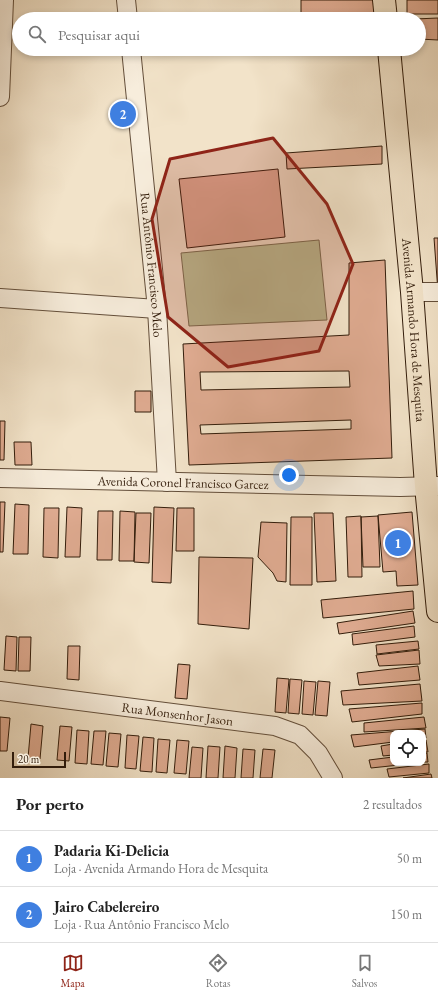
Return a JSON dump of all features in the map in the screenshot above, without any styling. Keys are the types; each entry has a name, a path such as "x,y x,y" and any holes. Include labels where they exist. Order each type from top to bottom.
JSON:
{"main road":[{"path":"384,0 385,12"},
{"name":"Avenida Armando Hora de Mesquita","path":"390,56 432,486 438,611"}],"street":[{"path":"0,97 4,0"},
{"path":"126,0 127,12"},
{"name":"Rua Antônio Francisco Melo","path":"132,56 157,309 167,482"},
{"path":"412,292 438,292"},
{"path":"0,298 157,309"},
{"name":"Avenida Coronel Francisco Garcez","path":"0,478 432,486"},
{"name":"Rua Monsenhor Jason","path":"0,691 275,726 300,735 318,753 333,778"}],"highlighted area":[{"path":"273,138 327,204 353,264 319,351 228,367 168,317 152,219 170,159"}],"green space":[{"path":"319,240 327,320 189,326 181,253"}],"building":[{"path":"301,0 375,0 374,12 301,12"},
{"path":"407,0 438,0 438,14 426,14 426,12 407,12"},
{"path":"438,18 438,40 426,39 426,19"},
{"path":"382,146 382,164 287,169 286,153"},
{"path":"278,169 285,237 187,248 179,179"},
{"path":"434,238 438,238 438,292"},
{"path":"385,260 392,458 189,465 183,344 349,335 349,263","holes":["349,371 350,387 201,390 200,372","351,420 351,429 201,434 200,425"]},
{"path":"135,391 151,391 151,412 135,412"},
{"path":"0,421 5,421 4,460 0,460"},
{"path":"14,442 31,442 32,465 15,465"},
{"path":"0,502 5,502 3,552 0,552"},
{"path":"15,504 29,505 28,554 13,554"},
{"path":"67,507 82,508 80,557 65,557"},
{"path":"154,507 174,508 171,583 152,582"},
{"path":"44,508 59,508 58,558 43,557"},
{"path":"177,508 194,508 194,551 176,551"},
{"path":"98,511 113,511 112,560 97,560"},
{"path":"120,511 135,512 134,561 119,561"},
{"path":"412,512 418,585 397,586 396,571 383,572 378,515"},
{"path":"136,513 151,513 149,563 134,562"},
{"path":"314,513 333,513 336,581 317,582"},
{"path":"361,516 362,577 348,577 346,517"},
{"path":"378,516 380,567 363,567 361,517"},
{"path":"291,517 312,517 312,585 290,585"},
{"path":"261,522 287,523 286,582 277,581 273,573 258,557"},
{"path":"199,557 253,558 249,629 198,624"},
{"path":"413,591 414,609 323,618 321,600"},
{"path":"413,611 415,623 339,634 337,623"},
{"path":"414,626 415,637 353,645 352,634"},
{"path":"6,636 17,637 16,671 4,670"},
{"path":"19,637 31,637 30,671 18,671"},
{"path":"418,641 419,649 377,654 376,645"},
{"path":"68,646 80,646 79,680 67,679"},
{"path":"419,650 420,664 379,666 376,655"},
{"path":"178,664 190,665 187,699 175,698"},
{"path":"418,666 420,680 359,685 357,673"},
{"path":"277,678 289,679 286,713 275,712"},
{"path":"290,679 302,680 299,714 288,713"},
{"path":"304,681 316,682 313,715 302,714"},
{"path":"318,681 330,682 327,716 315,715"},
{"path":"420,684 422,701 343,705 341,691"},
{"path":"422,703 422,714 352,722 349,709"},
{"path":"0,717 10,718 7,751 0,751"},
{"path":"424,717 426,728 364,732 364,723"},
{"path":"31,724 43,726 40,759 28,758"},
{"path":"60,726 72,727 69,761 57,760"},
{"path":"77,730 89,731 87,764 75,763"},
{"path":"94,731 106,731 103,765 91,764"},
{"path":"390,732 390,742 354,747 351,735"},
{"path":"109,733 121,734 118,767 106,766"},
{"path":"127,735 139,736 136,769 125,768"},
{"path":"143,737 154,738 152,772 140,771"},
{"path":"158,739 170,740 167,773 156,772"},
{"path":"177,740 189,741 186,774 174,773"},
{"path":"426,740 428,752 426,752"},
{"path":"390,744 390,755 383,756 381,746"},
{"path":"208,746 220,747 218,778 206,778"},
{"path":"225,746 237,748 235,778 223,778"},
{"path":"192,747 203,748 201,778 189,778"},
{"path":"243,749 255,750 253,778 241,778"},
{"path":"263,749 275,750 272,778 260,778"},
{"path":"427,753 428,762 426,762"},
{"path":"390,757 390,766 371,768 369,760"},
{"path":"426,764 429,764 429,773 389,777 387,769 426,766"},
{"path":"431,774 432,778 403,778"}],"place":[{"name":"Jairo Cabelereiro","path":"123,114"},
{"name":"Padaria Ki-Delicia","path":"398,543"}]}
